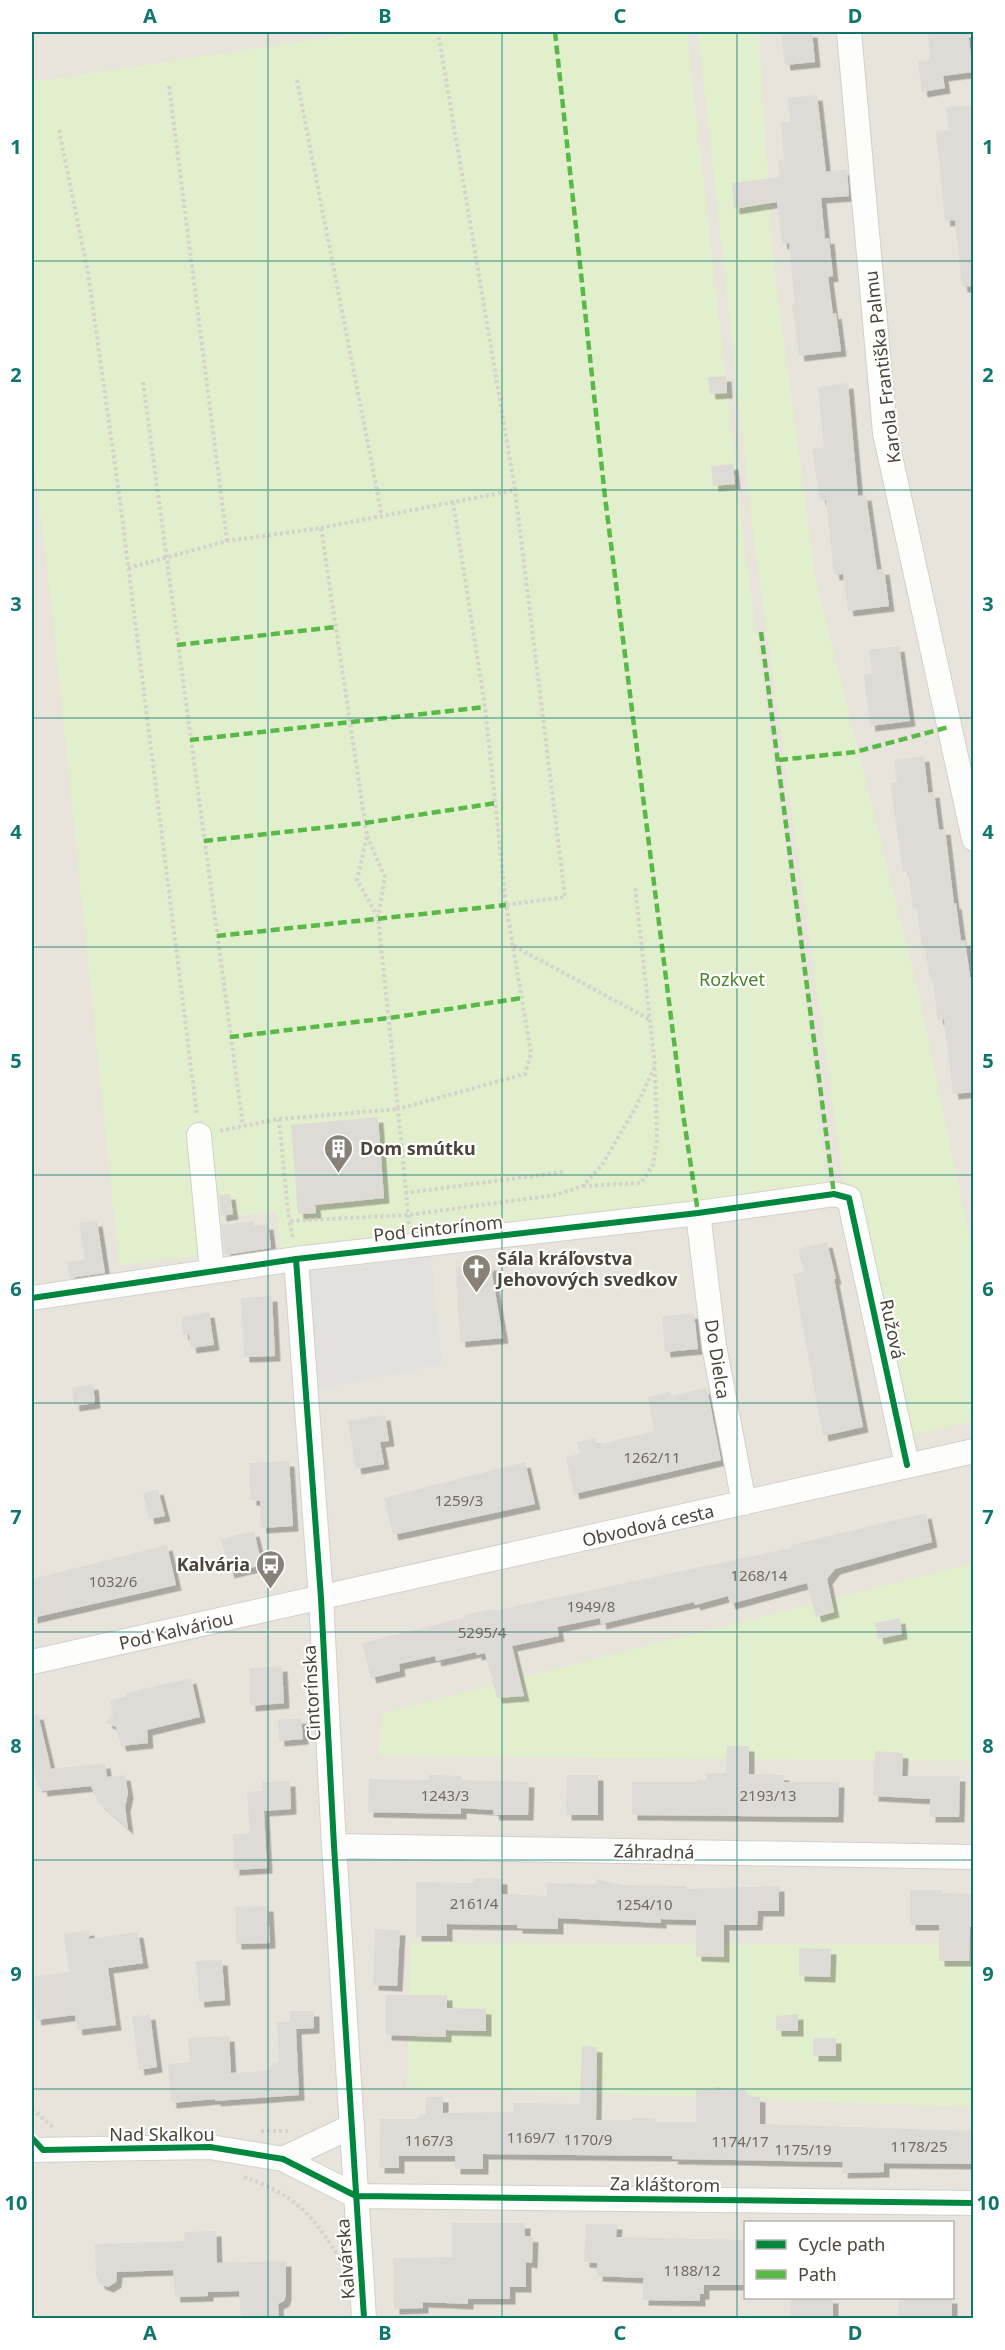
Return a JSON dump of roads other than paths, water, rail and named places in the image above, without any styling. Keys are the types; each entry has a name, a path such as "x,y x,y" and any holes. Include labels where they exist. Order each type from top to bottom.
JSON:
{"street":[{"name":"Karola Františka Palmu","path":"849,32 885,433 974,839"},
{"path":"199,1136 212,1271"},
{"name":"Pod cintorínom","path":"32,1298 296,1259 698,1213 834,1194 849,1198"},
{"name":"Ružová","path":"849,1198 907,1465"},
{"name":"Do Dielca","path":"698,1213 714,1346 744,1503"},
{"name":"Cintorínska","path":"296,1259 321,1598 352,2126"},
{"name":"Obvodová cesta","path":"321,1598 974,1451"},
{"name":"Pod Kalváriou","path":"32,1662 321,1598"},
{"name":"Záhradná","path":"334,1846 974,1857"},
{"path":"282,2159 352,2126"},
{"name":"Kalvárska","path":"352,2126 364,2319"},
{"name":"Nad Skalkou","path":"36,2146 210,2146 282,2159 356,2196"},
{"name":"Za kláštorom","path":"356,2196 974,2203"}],"place":[{"name":"Dom smútku","path":"339,1174"},
{"name":"Sála kráľovstva Jehovových svedkov","path":"476,1294"},
{"name":"Kalvária","path":"271,1590"}],"park label":[{"name":"Rozkvet","path":"732,979"}]}
